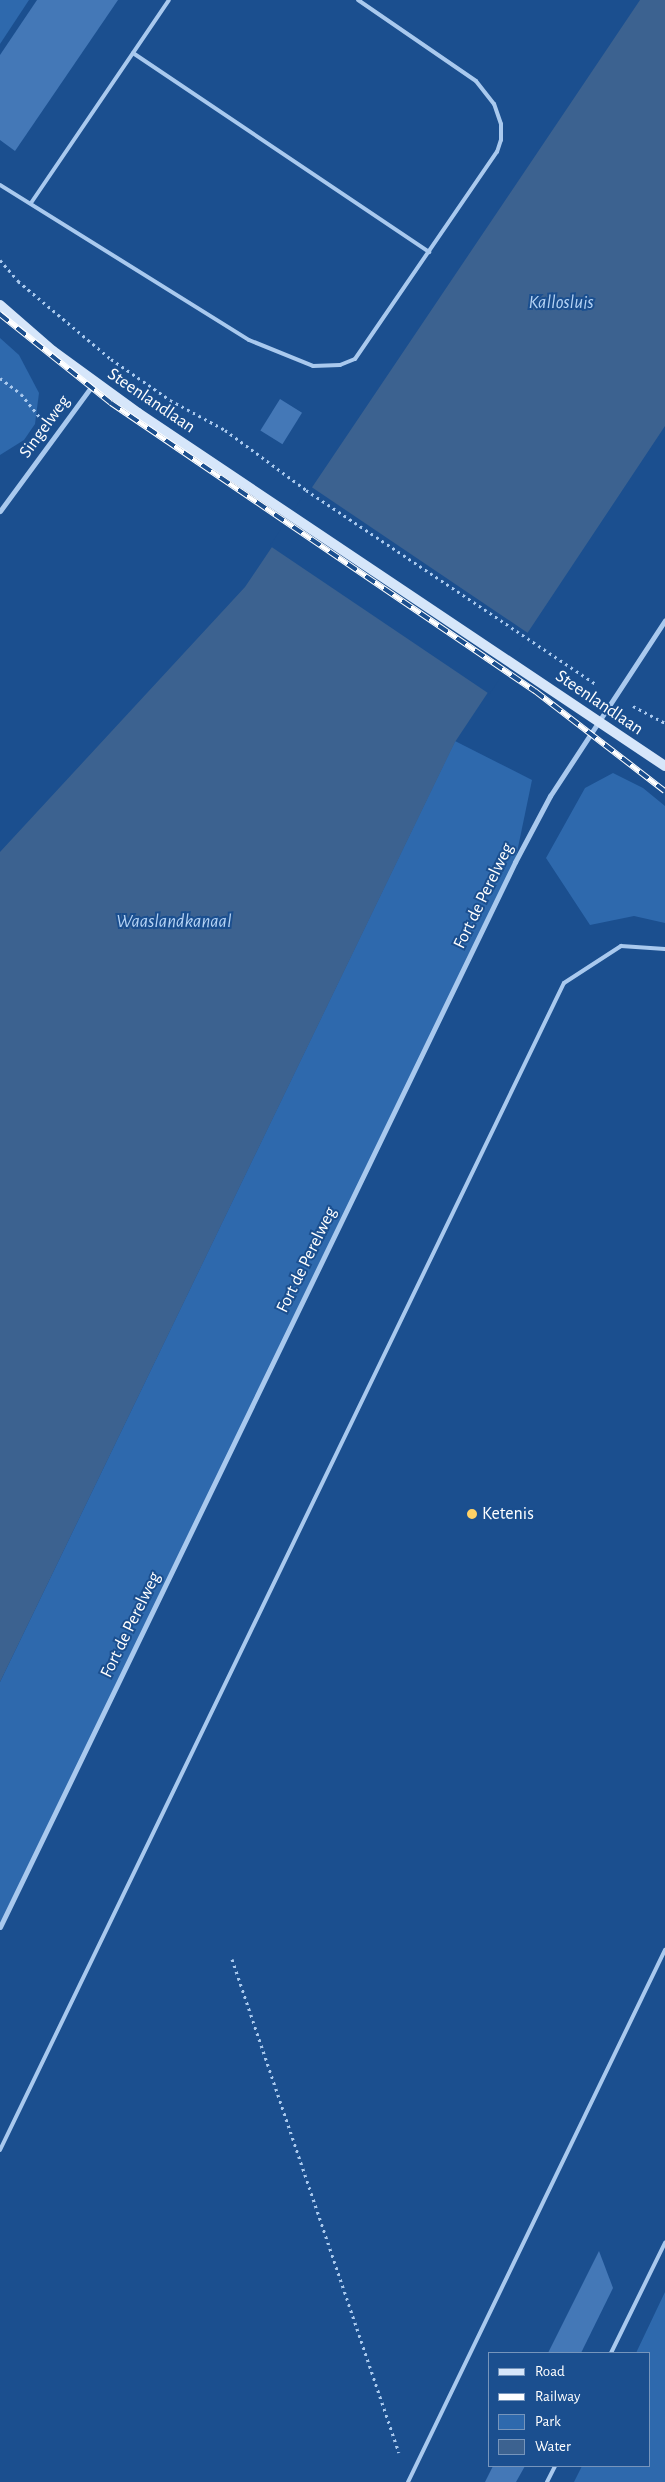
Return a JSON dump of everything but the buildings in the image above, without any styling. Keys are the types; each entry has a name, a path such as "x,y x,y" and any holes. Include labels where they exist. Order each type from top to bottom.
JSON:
{"main road":[{"name":"Steenlandlaan","path":"0,306 94,383 292,514 596,722 665,766"}],"street":[{"name":"Singelweg","path":"0,511 94,383"},
{"name":"Fort de Perelweg","path":"0,1927 515,862 550,796 596,722 665,620"}],"lane":[{"path":"31,203 169,0"},
{"path":"0,185 249,340 312,366 340,366 359,355 497,152 501,140 501,124 494,104 476,81 358,0"},
{"path":"133,53 429,252"},
{"path":"0,2150 564,983 620,946 665,949"},
{"path":"408,2481 665,1950"},
{"path":"611,2352 665,2243"},
{"path":"547,2482 554,2467"}],"path":[{"path":"0,260 18,281 111,359 170,400 225,430 306,490 531,643"},
{"path":"0,378 21,394 55,436"},
{"path":"232,1959 408,2481"}],"green space":[{"path":"0,0 29,0 0,44"},
{"path":"0,338 19,355 39,393 35,424 24,440 0,455"},
{"path":"455,741 532,780 515,862 0,1927 0,1682"},
{"path":"613,773 643,788 665,806 665,923 634,916 590,925 546,858 585,788"},
{"path":"665,2292 665,2482 574,2482 582,2467 650,2467 650,2352 636,2352"}],"water":[{"name":"Waaslandkanaal","path":"640,0 665,0 665,426 455,742 0,1682 0,852 245,587"}],"pier":[{"path":"310,486 530,634 489,694 270,546"}],"railway":[{"path":"0,314 111,403 535,691 665,791"}],"place":[{"name":"Ketenis","path":"472,1514"}],"water label":[{"name":"Kallosluis","path":"561,303"}]}
